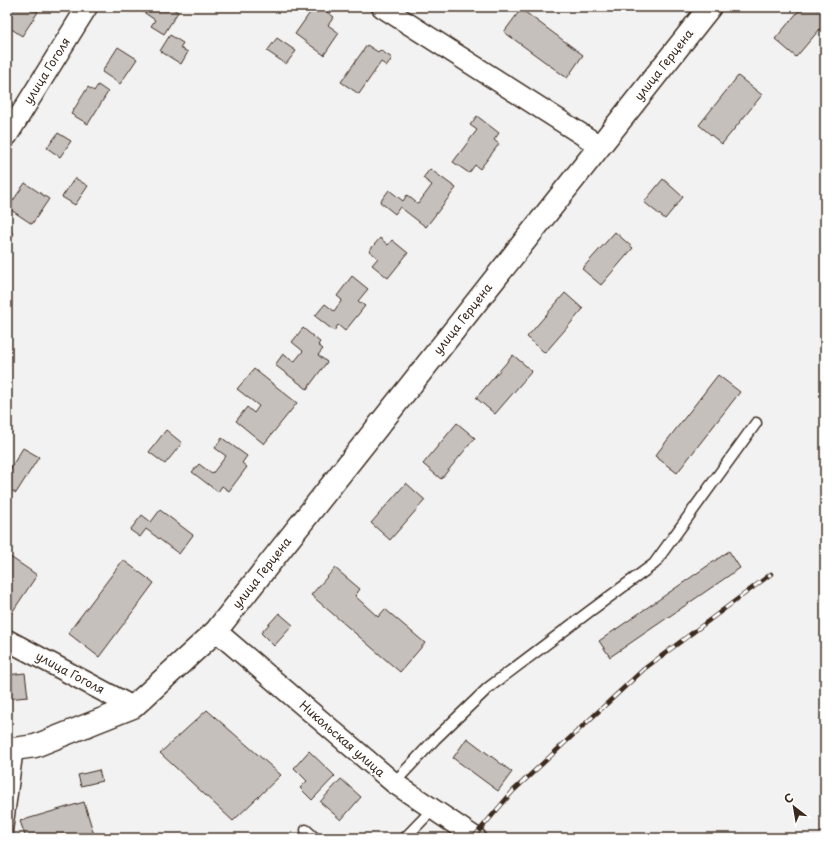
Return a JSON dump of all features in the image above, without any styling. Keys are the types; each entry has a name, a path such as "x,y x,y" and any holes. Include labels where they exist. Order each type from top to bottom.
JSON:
{"main road":[{"name":"улица Герцена","path":"133,707 216,631 710,7"},
{"path":"12,749 35,746 133,707"}],"street":[{"name":"улица Гоголя","path":"7,136 86,7"},
{"path":"382,7 600,146"},
{"name":"Никольская улица","path":"216,631 394,783 476,838"},
{"name":"улица Гоголя","path":"7,640 133,707"}],"lane":[{"path":"394,783 435,739 488,688 654,564 756,423"},
{"path":"8,838 7,831 12,749"},
{"path":"405,838 433,809"},
{"path":"306,830 315,838"}],"building":[{"path":"10,7 29,7 38,12 22,36 7,26 7,11"},
{"path":"141,7 170,7 178,12 164,34 151,26 155,20 139,9"},
{"path":"314,7 320,7 334,17 328,25 339,33 324,55 295,34"},
{"path":"802,7 825,7 825,23 796,57 775,39"},
{"path":"521,9 583,55 567,78 504,32"},
{"path":"170,35 183,43 180,48 188,52 181,64 160,51"},
{"path":"277,38 296,51 286,64 267,51"},
{"path":"367,45 378,52 380,50 392,58 387,66 381,62 359,94 341,82"},
{"path":"118,47 137,59 120,84 102,72"},
{"path":"738,76 762,95 722,144 699,125"},
{"path":"98,85 108,92 88,124 71,114 88,87 94,91"},
{"path":"477,116 499,133 494,140 499,144 480,169 475,165 469,173 453,162 477,130 470,125"},
{"path":"58,133 71,141 60,157 47,148"},
{"path":"430,169 456,188 426,227 400,207 395,214 380,202 389,190 403,201 407,195 418,204 432,185 423,178"},
{"path":"75,178 88,186 75,205 62,197"},
{"path":"663,179 683,197 665,219 644,202"},
{"path":"25,183 49,199 32,224 8,208"},
{"path":"7,229 14,234 7,245"},
{"path":"615,232 633,248 601,285 582,269"},
{"path":"380,238 388,245 392,240 408,253 388,278 372,265 378,258 369,251"},
{"path":"352,276 368,289 358,301 365,306 345,331 338,325 334,331 315,316 325,304 334,311 342,300 337,296"},
{"path":"565,293 583,309 545,353 527,337"},
{"path":"303,328 320,342 318,345 323,349 318,355 327,362 307,389 275,365 283,354 294,362 303,351 292,342"},
{"path":"513,355 532,371 495,414 476,398"},
{"path":"254,369 297,403 264,444 236,421 247,407 254,413 259,406 237,389"},
{"path":"718,375 740,392 677,473 655,456"},
{"path":"457,423 475,438 441,479 423,464"},
{"path":"166,430 182,443 165,464 149,452"},
{"path":"222,438 247,456 242,463 247,467 229,491 222,486 218,492 192,472 199,464 212,474 226,456 215,448"},
{"path":"23,448 39,457 16,493 7,488 7,474"},
{"path":"406,483 425,500 390,540 371,523"},
{"path":"160,510 193,535 179,554 146,529 140,537 130,530 142,515 151,522"},
{"path":"729,551 740,568 610,657 599,641"},
{"path":"9,556 37,575 11,614 7,611 7,559"},
{"path":"123,560 154,583 99,657 68,633"},
{"path":"335,568 360,589 355,596 378,617 385,609 425,643 400,672 311,595"},
{"path":"279,613 293,625 274,646 261,633"},
{"path":"25,673 28,697 7,699 7,675"},
{"path":"207,710 281,775 233,821 160,753"},
{"path":"467,738 512,772 498,791 453,758"},
{"path":"309,751 335,776 312,800 300,788 307,781 294,768"},
{"path":"99,770 102,781 81,786 78,775"},
{"path":"341,779 361,797 341,820 320,802"},
{"path":"84,802 95,838 26,838 20,821"}],"railway":[{"path":"473,838 513,791 644,669 771,574"}]}
